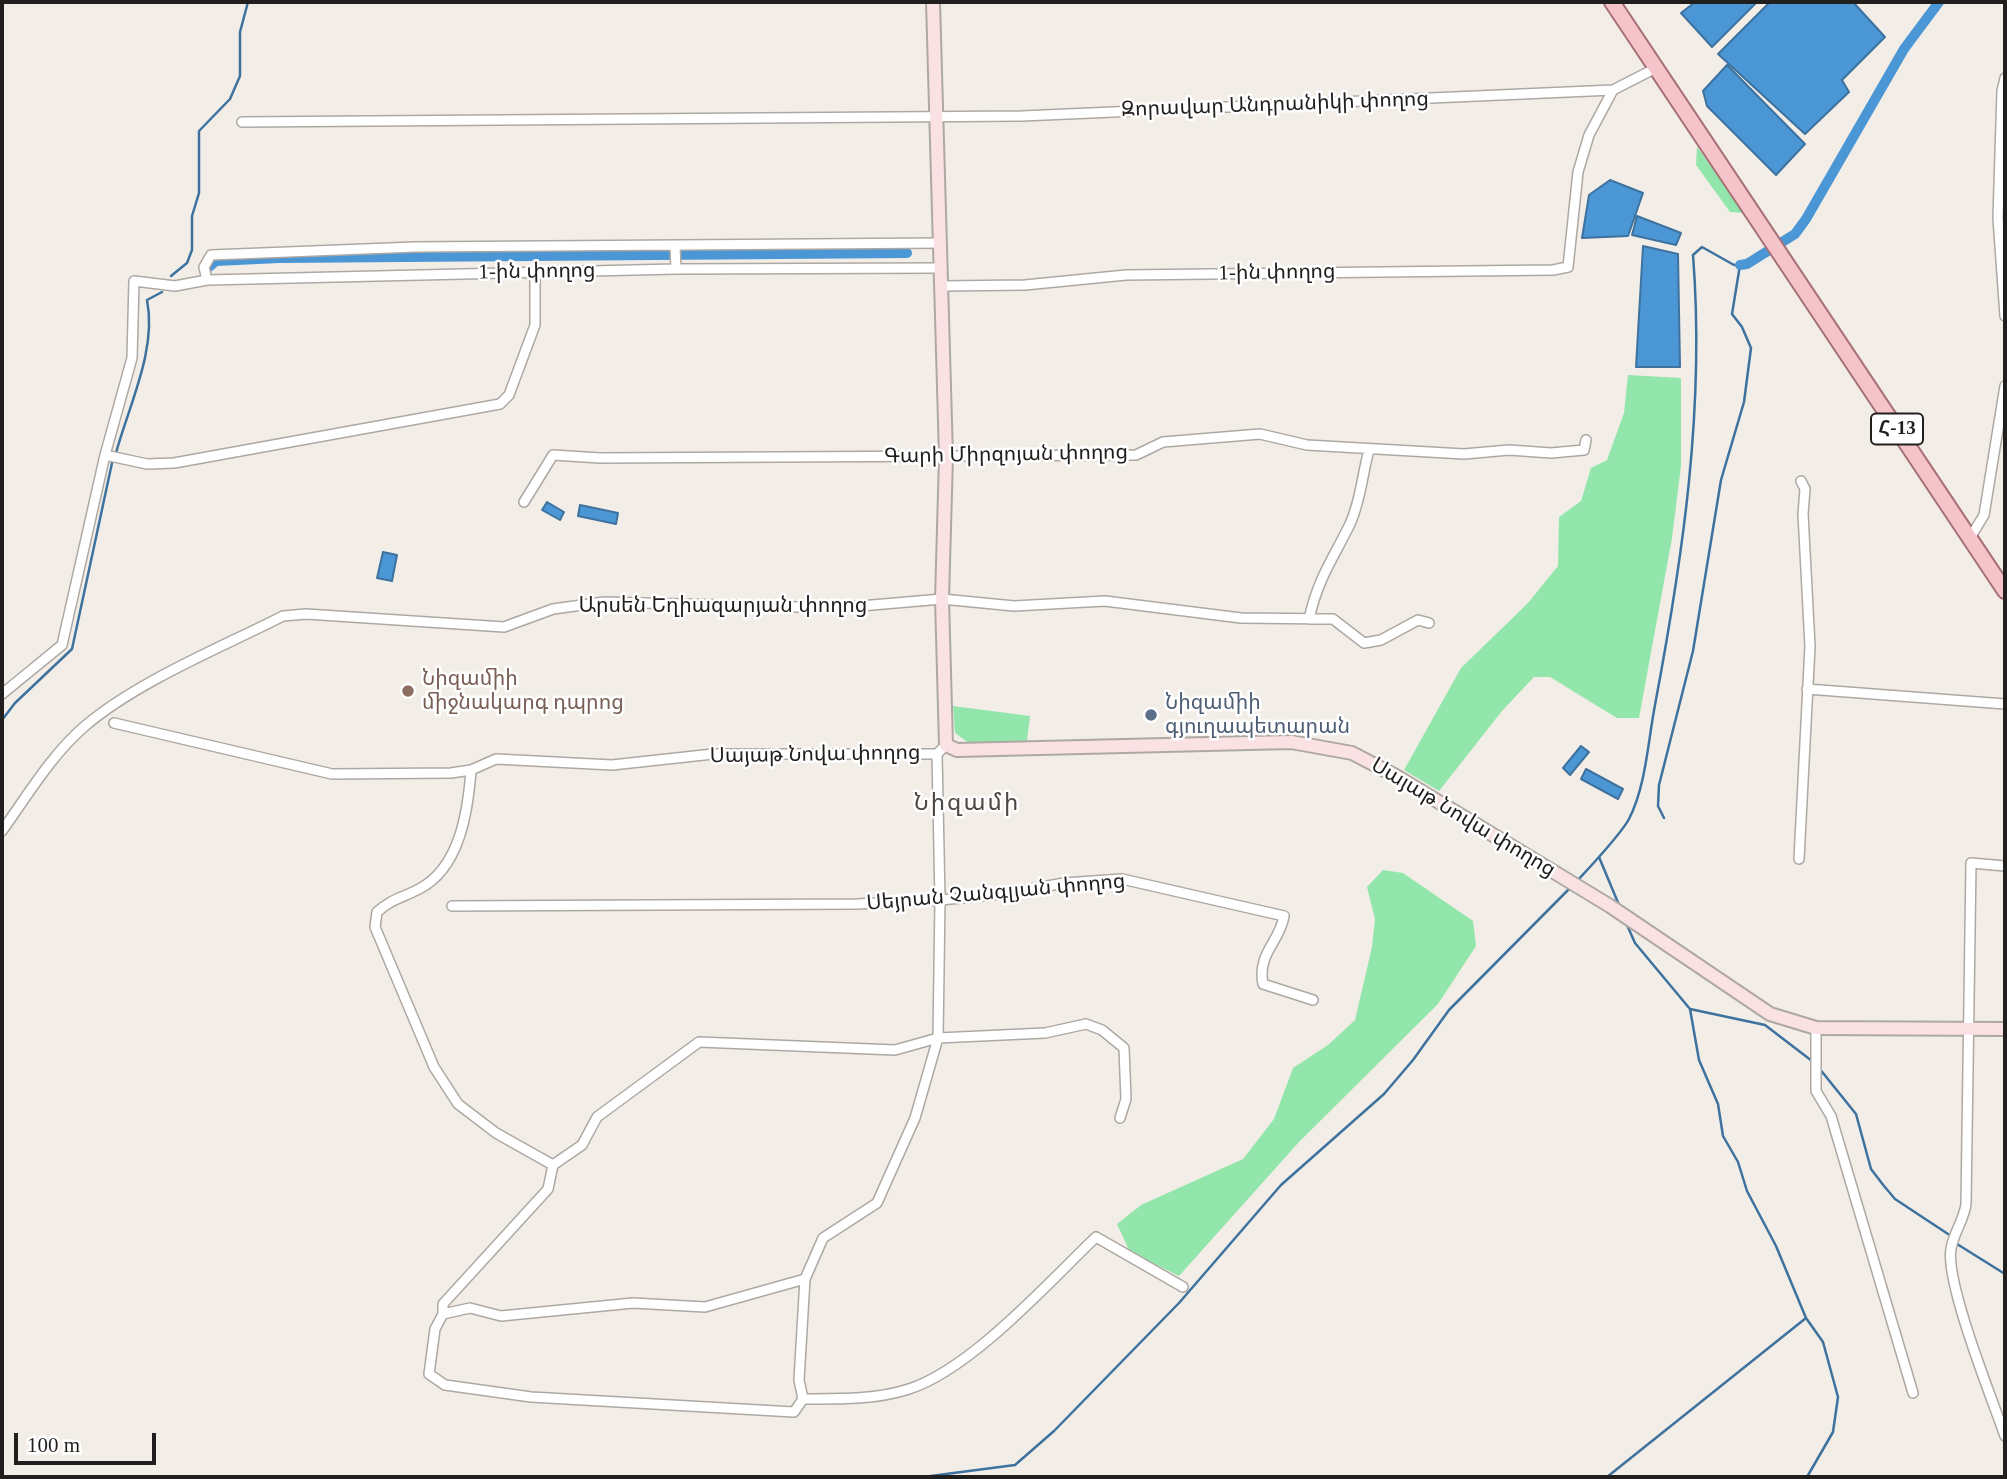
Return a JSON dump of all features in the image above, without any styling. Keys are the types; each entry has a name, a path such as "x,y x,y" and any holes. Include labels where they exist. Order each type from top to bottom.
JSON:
{"main road":[{"path":"933,2 946,457 942,749"},
{"name":"Հ-13","path":"1612,2 2005,592"},
{"name":"Սայաթ Նովա փողոց","path":"942,749 1291,742 1352,752 1396,775 1610,906 1770,1014 1816,1028 2005,1029"}],"street":[{"path":"1613,90 1656,68"},
{"path":"2005,78 2002,91 1998,218 2005,316"},
{"name":"Զորավար Անդրանիկի փողոց","path":"242,122 1021,116 1613,90"},
{"name":"1-ին փողոց","path":"942,286 1025,285 1126,275 1553,270 1568,267 1581,153 1613,90"},
{"path":"206,280 204,267 211,255 415,247 941,243"},
{"path":"675,246 676,269"},
{"name":"1-ին փողոց","path":"104,455 132,358 134,281 175,286 206,280 535,272 942,268"},
{"path":"2,694 62,645 104,455 147,464 174,463 500,404 509,395 535,325 535,272"},
{"path":"1970,538 1984,515 2005,386"},
{"name":"Գարի Միրզոյան փողոց","path":"524,502 553,455 600,458 1136,455 1163,442 1260,434 1307,444 1369,450 1464,454 1509,450 1551,453 1584,450 1586,440"},
{"path":"1309,619 1323,571 1360,499 1369,450"},
{"path":"1799,859 1810,646 1803,514 1805,489 1801,481"},
{"name":"Արսեն Եղիազարյան փողոց","path":"2,831 43,774 83,727 117,701 283,616 306,614 504,627 553,609 604,603 837,608 942,599 1014,606 1105,601 1241,618 1334,619 1364,643 1381,640 1418,620 1429,623"},
{"path":"1807,689 2005,704"},
{"name":"Սայաթ Նովա փողոց","path":"114,723 332,774 471,770 496,759 612,765 713,754 942,749"},
{"path":"942,749 938,1038 915,1118 877,1203 823,1238 805,1279 799,1380 803,1399 794,1412 531,1397 445,1385 429,1374 435,1329 443,1314 443,1304 548,1189 553,1165 582,1145 597,1117 699,1042 895,1050 938,1038 1045,1033 1086,1024 1102,1030 1124,1048 1126,1099 1120,1118"},
{"path":"471,770 468,801 453,854 435,878 418,890 392,899 377,912 375,928 435,1068 458,1104 496,1133 553,1165"},
{"path":"2005,866 1971,863 1966,1028 1966,1204 1963,1222 1951,1248 1951,1265 1974,1348 2005,1436"},
{"name":"Սեյրան Չանգլյան փողոց","path":"452,906 857,904 940,900 1004,894 1064,883 1122,880 1284,916 1283,925 1260,969 1263,984 1313,1000"},
{"path":"1816,1028 1816,1091 1831,1116 1913,1393"},
{"path":"803,1399 878,1396 910,1389 941,1375 974,1352 1096,1237 1183,1287"},
{"path":"443,1314 470,1308 501,1317 633,1303 705,1307 805,1279"}],"green space":[{"path":"1697,147 1745,213 1730,212 1696,165"},
{"path":"1628,375 1681,378 1681,466 1672,538 1639,718 1617,718 1550,677 1534,677 1502,711 1439,791 1404,770 1461,668 1528,603 1558,566 1559,517 1581,501 1591,468 1607,460 1624,413"},
{"path":"953,706 1030,716 1027,741 969,743 955,733"},
{"path":"1383,870 1403,873 1473,921 1476,946 1438,1004 1299,1142 1179,1276 1130,1252 1117,1224 1141,1205 1243,1159 1274,1119 1293,1068 1328,1045 1355,1020 1372,947 1375,919 1367,887"}],"water":[{"path":"1695,2 1757,2 1712,47 1681,13"},
{"path":"1770,2 1853,2 1885,37 1842,80 1849,92 1805,134 1718,54"},
{"path":"1727,65 1805,144 1776,175 1707,106 1703,91"},
{"path":"1610,180 1643,193 1628,236 1582,238 1589,195"},
{"path":"1637,216 1681,233 1676,245 1632,235"},
{"path":"1643,246 1678,254 1680,367 1636,367"},
{"path":"547,502 564,512 560,520 542,510"},
{"path":"580,505 618,513 616,524 578,516"},
{"path":"383,552 397,555 392,581 377,578"},
{"path":"1581,746 1589,752 1570,775 1563,768"},
{"path":"1586,769 1623,789 1618,799 1581,779"}],"waterway":[{"path":"171,276 187,263 192,250 192,216 199,193 199,131 230,99 240,76 240,32 248,2"},
{"path":"1740,265 1747,264 1795,234 1904,49 1939,2"},
{"path":"1578,880 1629,819 1646,763 1689,481 1696,368 1693,255 1702,247 1734,265 1740,265 1732,314 1742,327 1751,348 1744,402 1721,480 1693,651 1659,785 1658,806 1664,818"},
{"path":"209,267 216,261 279,258 907,253"},
{"path":"116,453 145,358 149,319 147,300 162,292"},
{"path":"2,720 15,703 72,649 112,463"},
{"path":"1599,857 1619,905"},
{"path":"923,1477 1015,1465 1054,1431 1179,1303 1281,1185 1384,1094 1413,1060 1449,1010 1571,887"},
{"path":"1627,925 1635,943 1690,1009 1765,1025 1812,1061"},
{"path":"1690,1009 1699,1060 1718,1104 1723,1136 1738,1162 1747,1191 1776,1246 1806,1318 1823,1342 1838,1397 1833,1432 1807,1477"},
{"path":"1819,1068 1856,1114 1871,1169 1884,1186 1895,1199 1948,1234"},
{"path":"1957,1244 2005,1274"},
{"path":"1607,1477 1806,1318"}],"place":[{"name":"Նիզամիի միջնակարգ դպրոց","path":"408,691"},
{"name":"Նիզամիի գյուղապետարան","path":"1151,715"}],"district":[{"name":"Նիզամի","path":"967,804"}]}
